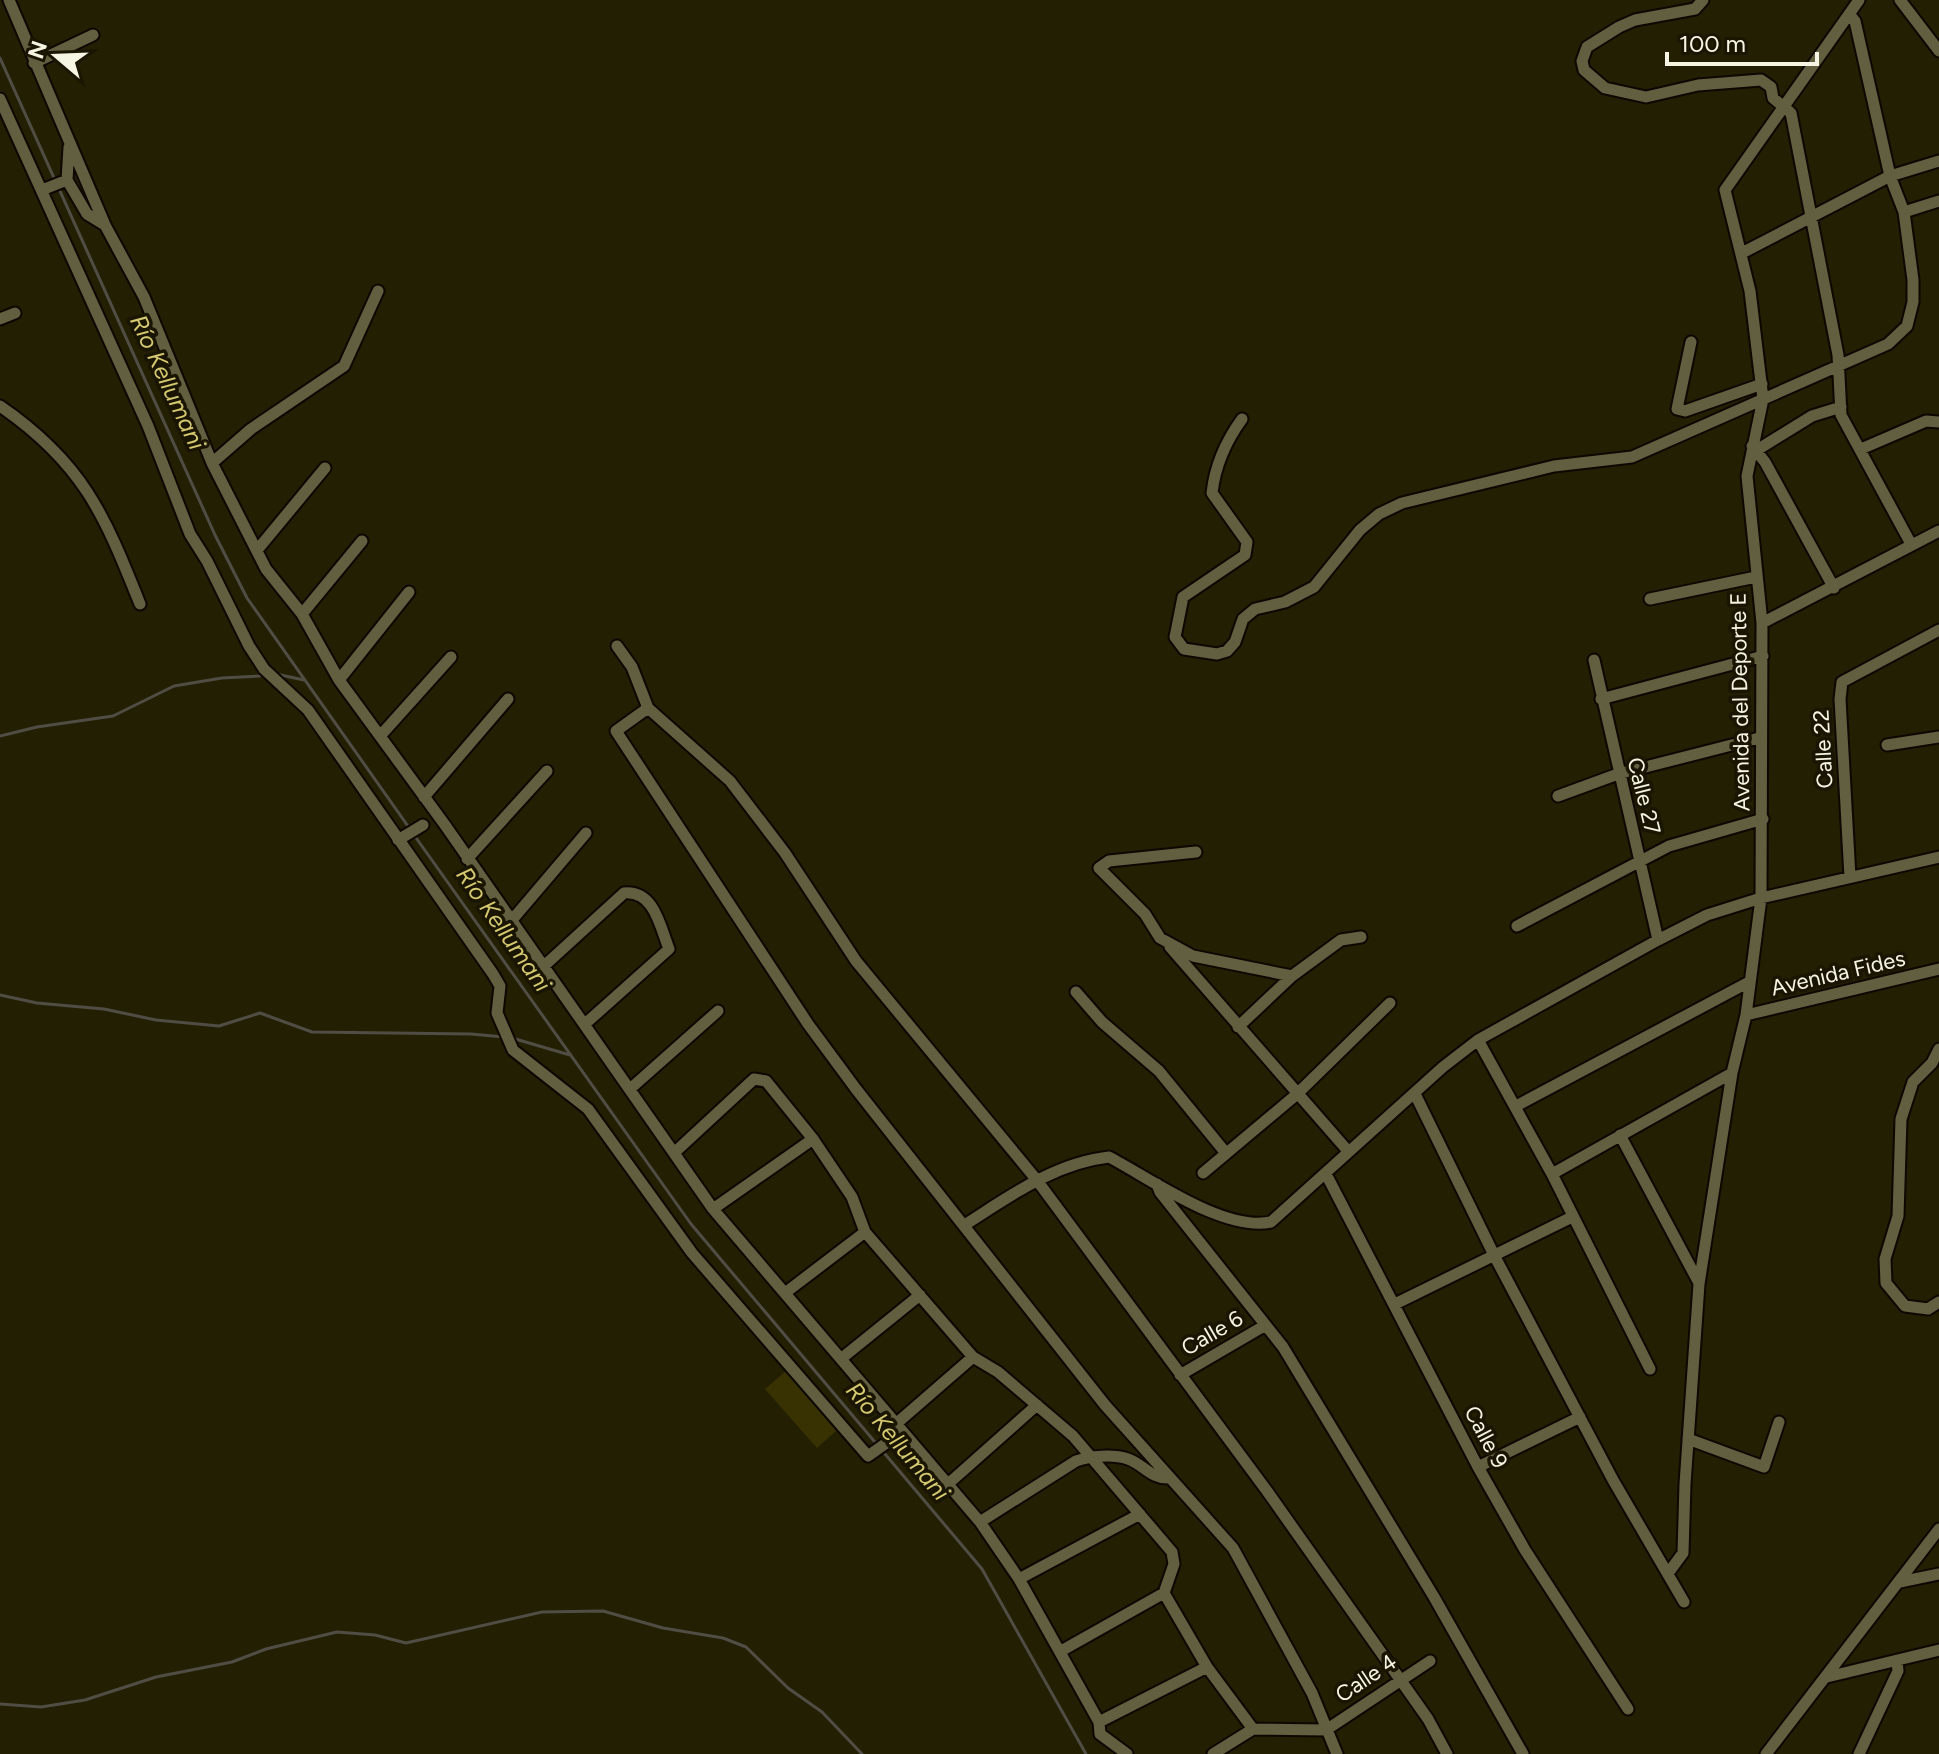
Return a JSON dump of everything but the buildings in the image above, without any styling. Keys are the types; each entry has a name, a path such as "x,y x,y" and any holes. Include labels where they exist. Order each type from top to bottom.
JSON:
{"street":[{"path":"9,0 69,146 105,225 144,297 212,463 266,569 302,614 339,680 512,920 713,1209 980,1522 1019,1579 1061,1651 1099,1722 1100,1734 1127,1754"},
{"path":"1703,0 1695,9 1635,20 1619,27 1587,47 1582,61 1584,70 1605,88 1646,97 1698,85 1761,80 1771,87 1773,98 1791,113 1814,217 1839,368 1841,415 1911,544"},
{"path":"1784,107 1859,0"},
{"path":"1900,0 1939,51"},
{"path":"1242,419 1230,435 1214,474 1212,493 1247,542 1247,549 1245,555 1183,597 1175,637 1184,649 1217,654 1227,651 1235,642 1243,619 1255,609 1285,602 1314,587 1360,530 1379,514 1402,503 1554,466 1632,457 1888,344 1907,326 1913,302 1913,280 1904,212 1890,176 1855,21 1849,14"},
{"path":"34,63 93,35"},
{"path":"0,99 56,185 190,534 207,561 249,646 264,669 308,710 411,833 500,986 497,1013 513,1050 588,1109 692,1253 868,1456 881,1447 897,1423 973,1357"},
{"name":"Avenida del Deporte E","path":"1669,1572 1683,1553 1699,1284 1732,1073 1746,1015 1761,898 1763,819 1759,738 1762,623 1747,476 1763,399 1742,253 1725,190 1784,107"},
{"path":"56,185 69,146"},
{"path":"1742,253 1890,176 1939,161"},
{"path":"56,185 87,214 105,225"},
{"path":"1904,212 1939,201"},
{"path":"212,463 251,429 344,366 378,291"},
{"path":"0,319 15,313"},
{"path":"1691,342 1677,409 1685,411 1762,384"},
{"path":"0,406 32,430 94,498 108,523 140,604"},
{"path":"1834,588 1754,448 1812,416 1841,407"},
{"path":"1861,449 1926,421 1939,422"},
{"path":"258,549 325,468"},
{"path":"1762,623 1939,531"},
{"path":"302,614 362,541"},
{"path":"1650,599 1756,577"},
{"path":"339,680 409,592"},
{"name":"Calle 22","path":"1850,877 1840,699 1842,682 1939,630"},
{"path":"617,646 632,667 648,708 730,781 785,853 856,961 1036,1179 1267,1491 1428,1719 1447,1754"},
{"path":"1601,699 1763,656"},
{"path":"381,735 451,657"},
{"name":"Calle 27","path":"1594,660 1658,940"},
{"path":"424,797 508,699"},
{"path":"648,708 616,731 808,1024 1105,1405 1233,1548 1312,1693 1337,1754"},
{"path":"1887,745 1939,737"},
{"path":"1558,796 1618,774 1759,738"},
{"path":"467,859 547,771"},
{"path":"1517,926 1669,846 1763,819"},
{"path":"512,920 586,833"},
{"path":"1196,852 1109,861 1099,868 1145,914 1160,938 1348,1151"},
{"path":"966,1224 1036,1179 1092,1159 1109,1157 1204,1208 1255,1226 1271,1222 1348,1151 1478,1040 1658,940 1707,915 1761,898 1939,857"},
{"path":"544,966 624,893 636,892 648,900 669,949 585,1024"},
{"path":"1238,1027 1292,976 1341,940 1361,937"},
{"path":"1160,938 1193,956 1292,976"},
{"name":"Avenida Fides","path":"1746,1015 1939,969"},
{"path":"1516,1106 1749,982"},
{"path":"1076,992 1102,1022 1159,1071 1225,1152"},
{"path":"1203,1173 1296,1095 1390,1003"},
{"path":"630,1089 718,1011"},
{"path":"1478,1040 1552,1174 1650,1369"},
{"path":"1939,1049 1907,1095 1901,1119 1898,1216 1885,1259 1886,1283 1905,1306 1928,1309 1939,1302"},
{"path":"1552,1174 1732,1073"},
{"path":"674,1153 754,1079 766,1081 813,1139 852,1197 865,1232 973,1357 1073,1436 1172,1552 1174,1564 1164,1593 1061,1651"},
{"path":"1415,1094 1495,1257 1613,1480 1684,1602"},
{"path":"1620,1135 1699,1284"},
{"path":"713,1209 813,1139"},
{"name":"Calle 9","path":"1326,1174 1478,1467 1525,1550 1628,1709"},
{"path":"1157,1183 1160,1192 1283,1347 1434,1597 1523,1754"},
{"path":"1395,1304 1572,1217"},
{"path":"785,1293 865,1232"},
{"path":"842,1358 920,1295"},
{"name":"Calle 6","path":"1180,1375 1264,1326"},
{"path":"948,1484 1037,1405"},
{"path":"1478,1467 1580,1417"},
{"path":"1688,1439 1764,1467 1779,1422"},
{"path":"980,1522 1076,1461 1090,1456 1130,1460 1159,1478 1169,1478"},
{"path":"1019,1579 1140,1514"},
{"path":"1771,1753 1939,1529"},
{"path":"1900,1582 1939,1574"},
{"path":"1164,1593 1207,1667 1253,1729"},
{"path":"1827,1677 1939,1650"},
{"name":"Calle 4","path":"1326,1730 1398,1679 1430,1661"},
{"path":"1859,1754 1898,1671 1897,1661"},
{"path":"1099,1722 1207,1667"},
{"path":"1213,1754 1253,1729 1326,1730"}],"shaded area":[{"path":"786,1371 837,1430 817,1448 765,1389"}],"waterway":[{"name":"Río Kellumani","path":"0,58 215,535 247,598 410,829"},
{"path":"276,674 304,680"},
{"path":"0,736 37,727 113,716 174,686 222,678 260,676"},
{"name":"Río Kellumani","path":"414,835 691,1224 982,1569 1086,1754"},
{"path":"0,995 37,1003 104,1009 156,1020 219,1026 260,1013 312,1032 504,1037"},
{"path":"512,1038 570,1055"},
{"path":"0,1704 41,1707 85,1700 156,1677 232,1662 266,1649 337,1632 375,1635 406,1643 542,1612 603,1611 663,1628 723,1638 746,1647 788,1688 822,1712 862,1754"}]}
